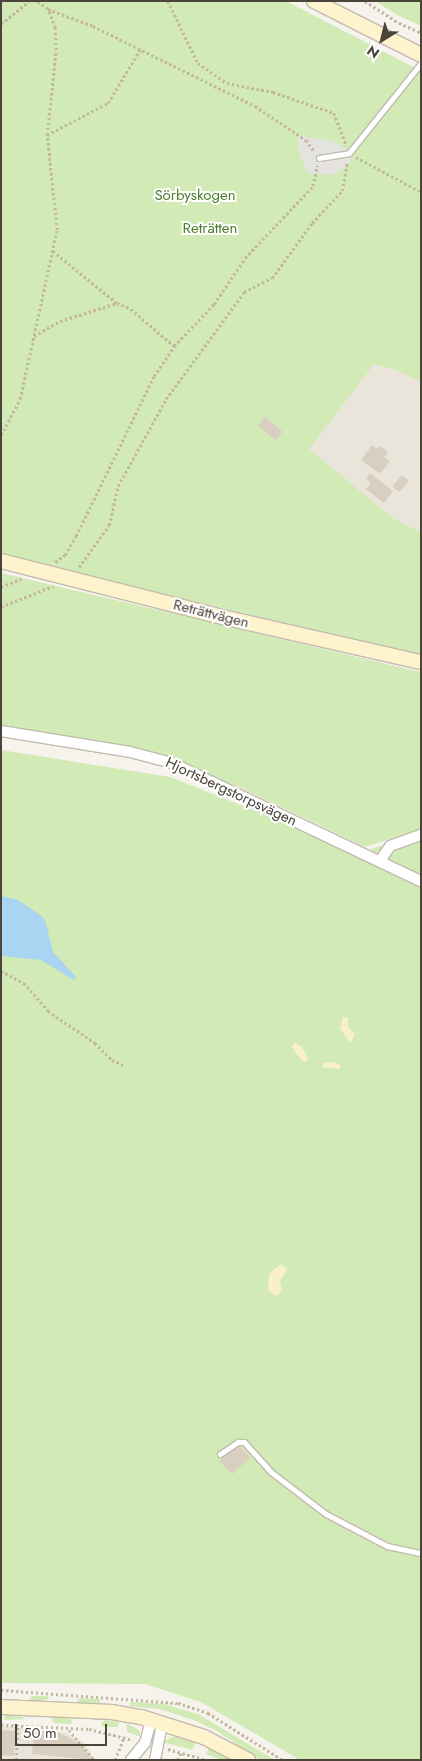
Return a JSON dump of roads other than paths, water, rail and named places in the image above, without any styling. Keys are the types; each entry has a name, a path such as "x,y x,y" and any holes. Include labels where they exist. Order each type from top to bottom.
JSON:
{"street":[{"path":"314,1 421,55"},
{"name":"Reträttvägen","path":"1,561 421,662"},
{"name":"Hjortsbergstorpsvägen","path":"1,731 130,752 172,763 421,881"},
{"path":"380,862 390,846 421,835"},
{"path":"1,1707 112,1712 156,1721 204,1737 248,1760"},
{"path":"131,1760 145,1743 156,1721"},
{"path":"156,1721 156,1760"}],"lane":[{"path":"319,158 349,153 421,63"},
{"path":"220,1454 238,1442 244,1442 270,1472 326,1514 387,1546 421,1553"}],"water":[{"path":"1,896 18,900 45,920 53,952 76,977 74,980 41,960 1,956"}],"park label":[{"name":"Sörbyskogen","path":"195,196"},
{"name":"Reträtten","path":"210,229"}]}
